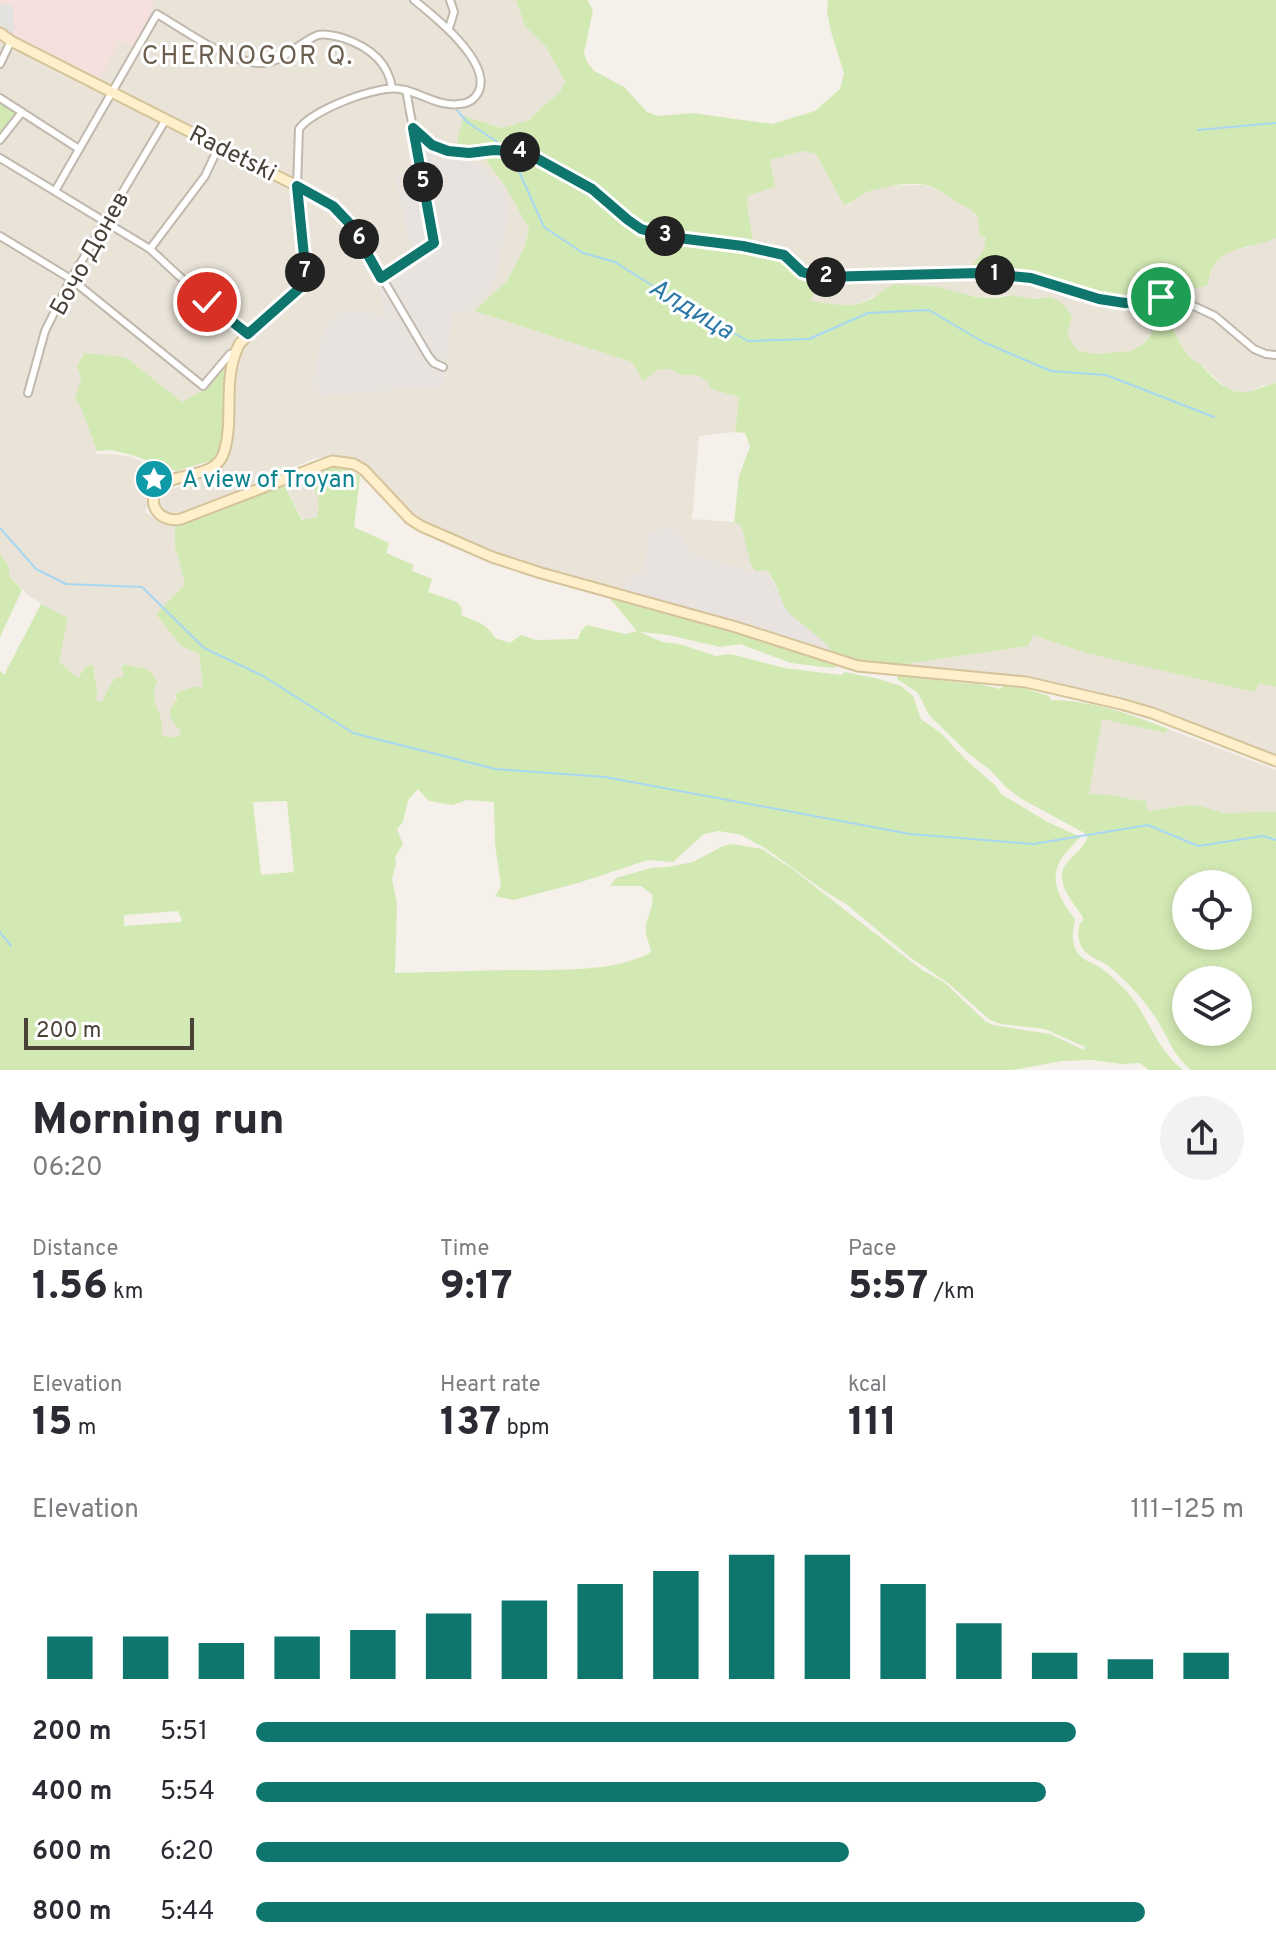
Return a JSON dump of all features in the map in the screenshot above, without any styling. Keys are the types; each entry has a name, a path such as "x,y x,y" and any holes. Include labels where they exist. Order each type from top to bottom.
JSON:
{"street":[{"path":"414,0 449,28 472,60 481,77 479,91 463,104 449,104 392,88 358,95 321,112 302,125 298,134 297,186 306,276 302,286 248,334 234,353 222,458 207,470 160,487 154,500 159,514 169,520 178,520 332,461 343,461 364,470 410,519 421,526 504,561 736,627 858,666 1026,682 1121,704 1276,761"},
{"path":"449,28 454,12 450,0"},
{"path":"55,191 157,14 220,51 256,63 279,59 319,35 338,36 370,51 381,62 392,88"},
{"name":"Radetski","path":"0,33 333,206 351,225 429,357 443,367"},
{"path":"0,64 11,41"},
{"path":"381,278 434,243 406,90"},
{"path":"0,98 79,149"},
{"path":"0,140 22,112"},
{"name":"Бочо Донев","path":"28,393 45,331 71,279 166,119"},
{"path":"413,128 432,145 448,151 525,152 592,189 641,229 670,237 743,246 784,255 809,275 980,273 1031,278 1099,299 1125,303 1169,297 1205,310 1254,349 1276,355"},
{"path":"150,249 205,176 219,146"},
{"path":"0,158 150,249 207,302 248,334"},
{"path":"0,236 71,279 203,386 234,353"}],"shaded area":[{"path":"0,0 516,0 525,26 546,47 565,81 560,92 529,120 502,128 465,116 460,153 479,161 482,155 506,187 529,229 525,246 507,281 474,311 632,362 669,369 682,375 697,375 708,382 711,389 739,396 735,432 699,436 692,519 741,525 744,539 767,570 782,599 692,612 518,562 442,534 403,510 366,468 338,457 315,458 181,514 167,512 158,504 162,493 212,473 228,457 234,423 235,365 227,365 204,390 182,402 128,359 85,353 77,365 81,379 80,404 96,454 130,457 170,473 150,499 145,512 160,522 175,525 175,547 185,584 181,646 199,654 203,690 196,686 175,693 181,731 179,736 174,738 161,733 153,701 156,681 150,671 124,664 121,667 125,675 115,678 100,703 96,698 95,670 86,666 78,678 59,662 68,618 27,594 10,577 0,554","holes":["409,136 442,150 441,390 408,389 343,310 386,315 412,256 395,175 418,173"]},
{"path":"0,0 154,0 134,46 119,41 99,81 0,28"},
{"path":"0,0 1,5 13,5 14,38 0,28"},
{"path":"409,135 482,167 504,189 510,216 494,285 467,314 454,311 442,390 408,389 323,396 312,386 322,332 343,310 386,315 374,278 412,256 395,175 418,173"},
{"path":"803,151 816,154 844,205 849,205 862,194 888,186 924,185 973,209 980,219 986,244 981,257 967,270 984,279 1043,285 1091,301 1115,305 1168,297 1198,307 1254,345 1212,310 1179,292 1207,286 1213,265 1227,251 1276,238 1276,383 1246,393 1228,389 1194,362 1182,348 1173,329 1177,319 1148,335 1144,344 1130,351 1095,354 1077,350 1067,334 1072,317 1040,297 982,297 927,288 880,294 855,305 811,301 795,267 758,258 747,196 775,187 770,160"},
{"path":"305,476 320,504 317,517 303,520 284,485"},
{"path":"673,525 694,555 769,576 783,600 869,665 620,591 628,576 643,572 649,531"},
{"path":"1033,635 1086,653 1256,691 1259,683 1276,687 1276,761 1199,732 1029,680 892,666 1028,646"},
{"path":"1102,719 1164,733 1168,729 1276,770 1276,812 1223,813 1187,805 1148,811 1141,801 1089,794"}],"green space":[{"path":"516,0 587,0 593,10 584,53 587,62 594,71 624,87 647,112 658,116 693,113 772,124 815,111 840,89 844,73 831,32 828,0 1276,0 1276,238 1224,255 1213,267 1207,286 1140,299 1103,297 1045,278 966,271 980,256 985,242 985,237 979,235 979,222 974,212 935,188 919,184 879,189 844,205 816,154 803,151 770,160 775,187 747,196 754,246 710,237 657,233 642,226 600,189 533,154 509,146 460,154 457,140 464,116 502,128 529,120 560,92 565,81 546,47 525,26"},
{"path":"0,102 17,113 0,136"},
{"path":"518,154 530,157 599,197 625,225 657,239 773,253 792,267 813,275 811,301 855,305 872,299 893,284 938,287 976,297 1050,297 1065,306 1072,317 1067,334 1077,350 1095,354 1130,351 1144,344 1157,325 1178,317 1173,329 1184,350 1225,387 1244,392 1276,383 1276,687 1259,683 1255,692 1086,653 1033,635 1028,646 892,666 831,655 829,646 790,614 767,570 755,571 741,525 734,522 739,476 750,447 745,433 735,432 739,397 711,389 708,382 697,375 682,375 669,369 659,369 643,381 632,362 474,311 507,281 525,246 529,229 506,187 482,155"},
{"path":"85,353 128,359 182,402 204,390 227,365 223,441 217,459 176,471 132,455 111,450 97,451 75,399 81,379 77,365"},
{"path":"328,467 345,469 360,476 354,527 389,543 386,553 414,565 412,571 432,579 428,592 457,602 462,608 461,615 485,626 495,638 510,643 521,635 536,640 578,639 587,625 625,634 637,631 608,596 776,642 836,663 837,666 791,663 740,644 720,647 640,632 662,642 716,656 731,654 784,668 841,675 845,672 901,686 913,696 921,719 942,734 1001,794 1080,837 1056,871 1062,900 1075,919 1074,946 1081,957 1101,968 1129,994 1159,1043 1183,1070 1148,1070 1139,1063 1091,1060 1062,1061 1013,1070 0,1070 0,671 4,675 41,604 68,618 59,662 78,678 86,666 93,665 99,702 103,701 115,678 124,675 121,667 125,664 143,667 157,681 154,697 161,719 161,733 169,737 179,736 181,731 170,713 177,700 175,693 196,686 203,689 199,654 181,646 156,614 185,584 175,547 175,525 284,485 302,520 317,517 318,499 305,476","holes":["418,789 429,801 452,805 467,800 494,802 501,887 495,896 513,900 648,860 673,862 704,834 719,831 741,835 846,904 911,958 948,983 990,1020 1045,1029 1085,1047 1084,1050 1050,1034 985,1021 944,982 922,970 791,868 762,849 733,844 693,862 651,868 616,878 610,886 641,886 652,894 646,929 651,952 636,959 581,969 395,973 397,904 392,879 395,857 403,844 397,829 403,822 408,800","287,801 294,872 261,875 253,802","178,911 182,920 124,926 124,915"]},
{"path":"0,554 8,565 10,577 22,590 0,637"},
{"path":"899,675 1000,689 1004,686 1024,688 1049,696 1051,700 1081,702 1140,718 1168,729 1165,733 1102,719 1089,794 1140,801 1143,798 1148,811 1187,805 1223,813 1276,812 1276,1070 1191,1070 1185,1064 1173,1049 1138,995 1113,970 1082,948 1078,930 1083,919 1068,896 1062,875 1066,864 1088,835 1007,788 929,715 918,693 897,679"}],"waterway":[{"name":"Алдица","path":"457,110 467,122 501,147"},
{"path":"1198,130 1276,123"},
{"name":"Алдица","path":"505,152 517,167 544,227 583,253 615,262 748,341 809,339 868,313 929,310 983,342 1051,371 1106,375 1214,417"},
{"path":"0,528 36,569 66,584 142,587 204,648 263,676 353,733 495,769 605,777 910,834 1033,844 1148,825 1198,846 1263,836 1276,840"},
{"path":"0,932 11,946"}],"place":[{"name":"A view of Troyan","path":"154,479"}],"district":[{"name":"CHERNOGOR Q.","path":"248,55"}],"route":[{"path":"207,302 248,334 302,286 306,276 297,186 333,206 351,225 381,278 434,243 413,128 432,145 448,151 525,152 592,189 641,229 670,237 743,246 784,255 809,275 980,273 1031,278 1099,299 1125,303 1147,302 1161,297"}]}
